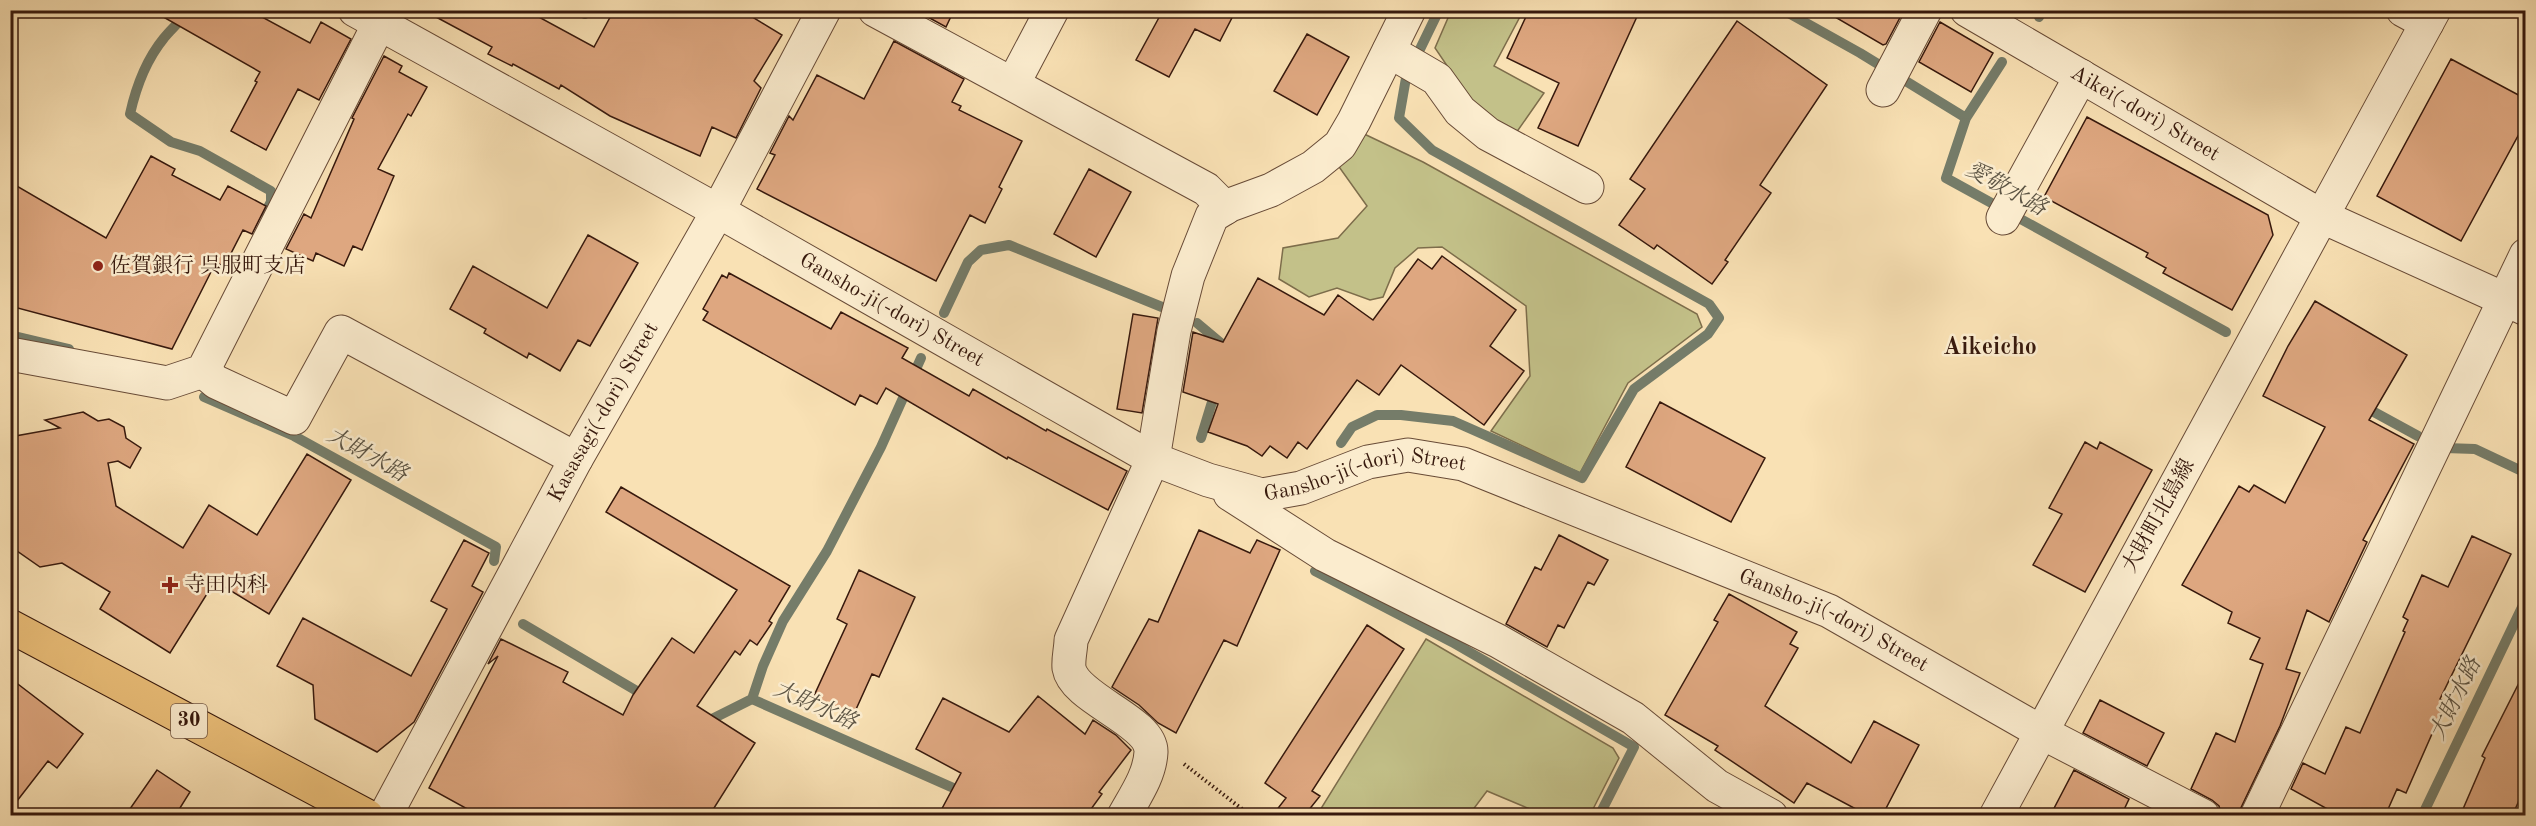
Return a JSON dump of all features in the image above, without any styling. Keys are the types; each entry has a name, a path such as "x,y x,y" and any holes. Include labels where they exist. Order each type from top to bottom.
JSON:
{"main road":[{"name":"30","path":"10,626 367,816"}],"street":[{"name":"Kasasagi(-dori) Street","path":"385,816 576,459 718,211 824,10"},
{"path":"875,10 1206,189 1225,208"},
{"path":"1013,84 1052,10"},
{"path":"1124,816 1148,772 1151,749 1141,731 1081,687 1069,669 1071,640 1153,459 1174,331 1188,276 1212,216 1225,208 1271,190 1313,167 1340,146 1408,61 1409,10"},
{"path":"1883,90 1925,10"},
{"name":"Aikei(-dori) Street","path":"1967,10 2323,217 2515,304"},
{"name":"大財町北島線","path":"1996,816 2323,217 2421,15"},
{"name":"Gansho-ji(-dori) Street","path":"367,17 718,211 1153,459 1208,480 1262,495 1301,488 1368,462 1408,455 1463,464 1829,611 2041,732 2203,816"},
{"path":"10,354 167,383 202,371 367,17"},
{"path":"1408,61 1437,80 1460,111 1488,134 1587,187"},
{"path":"2006,212 2081,76"},
{"path":"2257,816 2515,304 2526,255"},
{"path":"202,371 216,382 294,418 341,332 576,459"},
{"path":"1208,480 1325,555 1498,641 1634,718 1717,786 1771,816"}],"path":[{"path":"1178,760 1251,816"}],"shaded area":[{"path":"1451,11 1523,11 1494,66 1544,93 1516,133 1479,113 1435,48"},
{"path":"1360,132 1423,162 1697,314 1702,327 1628,383 1580,473 1491,431 1530,376 1526,306 1442,247 1418,248 1395,268 1383,297 1370,300 1337,288 1309,297 1279,279 1283,248 1338,238 1367,206 1337,164"},
{"path":"1426,639 1613,748 1619,758 1590,815 1544,815 1487,791 1469,815 1317,815"}],"building":[{"path":"151,10 249,10 310,43 321,22 351,39 319,100 298,89 266,150 231,131 260,72"},
{"path":"423,10 526,10 594,47 614,10 741,10 782,35 754,81 761,88 736,138 712,127 700,156 610,116 561,85 559,89 513,64 512,66 488,54 492,47"},
{"path":"915,10 954,10 946,27"},
{"path":"1160,10 1236,10 1220,41 1195,29 1169,77 1136,60 1162,12"},
{"path":"1529,10 1640,10 1578,146 1538,128 1559,83 1507,58"},
{"path":"1823,10 1904,10 1886,44 1883,45"},
{"path":"1737,21 1827,85 1760,185 1771,193 1725,260 1728,262 1712,284 1657,245 1654,249 1619,225 1645,189 1630,179"},
{"path":"1940,22 1993,53 1971,92 1919,62"},
{"path":"1307,34 1349,57 1317,115 1274,91"},
{"path":"894,41 964,79 952,102 961,106 959,110 1022,141 999,187 1002,189 985,223 970,215 936,281 757,189 775,155 770,153 789,116 793,120 817,75 864,99"},
{"path":"384,56 402,66 399,72 427,87 411,116 408,114 378,169 394,176 362,250 353,246 344,266 316,253 313,261 286,249 304,214 311,218 354,119 352,118"},
{"path":"2451,59 2526,99 2526,121 2461,241 2377,196"},
{"path":"2087,117 2268,215 2273,235 2232,310 2163,273 2166,268 2146,257 2148,253 2044,197"},
{"name":"佐賀銀行 呉服町支店","path":"151,156 175,169 172,175 220,200 228,186 266,206 252,234 243,230 224,267 216,262 172,349 10,306 10,182 106,238"},
{"path":"1089,169 1131,192 1096,257 1054,234"},
{"path":"588,235 638,263 590,346 578,340 560,371 529,353 527,358 484,333 486,329 450,309 473,266 547,308"},
{"path":"1442,256 1516,310 1490,346 1524,371 1484,425 1401,365 1379,395 1357,380 1307,449 1298,442 1287,458 1270,446 1262,456 1247,446 1208,432 1218,404 1183,392 1193,332 1223,342 1258,278 1324,315 1338,295 1373,320 1418,259 1432,269"},
{"path":"729,273 831,329 841,312 908,348 902,358 969,396 973,389 1046,431 1047,429 1127,471 1108,510 1008,457 1007,459 886,388 877,404 860,395 855,405 703,320 708,312 703,309 722,275 727,278"},
{"path":"2315,301 2407,355 2369,420 2414,444 2363,540 2367,542 2329,622 2307,610 2286,669 2300,673 2280,726 2237,816 2222,816 2219,806 2191,789 2216,733 2235,742 2263,664 2250,659 2260,638 2228,623 2232,612 2182,585 2239,486 2249,492 2254,485 2285,503 2325,427 2263,396 2288,346"},
{"path":"1133,314 1158,318 1142,413 1117,409"},
{"path":"1660,402 1765,458 1731,522 1626,467"},
{"path":"83,412 98,421 109,419 124,427 126,438 141,448 130,468 118,461 108,463 116,506 183,548 209,505 257,535 307,454 351,480 269,614 215,581 170,653 100,609 110,592 62,563 40,567 10,546 10,437 60,428 45,420"},
{"path":"2085,442 2097,449 2100,442 2152,470 2085,592 2033,565 2062,514 2049,508"},
{"path":"621,487 790,586 769,621 772,623 757,645 750,640 740,655 735,651 697,706 755,743 709,816 480,816 429,788 498,656 488,664 501,639 568,672 563,682 623,715 633,695 672,638 694,653 737,590 606,512"},
{"path":"1199,530 1250,553 1257,540 1280,550 1237,646 1224,640 1176,733 1158,723 1139,705 1112,687 1149,619 1158,622"},
{"path":"1559,535 1608,560 1594,585 1588,582 1564,628 1558,625 1547,647 1506,624 1535,567 1541,570"},
{"path":"2472,536 2511,554 2440,699 2446,702 2406,793 2397,789 2385,816 2340,816 2291,789 2303,763 2325,774 2346,727 2360,733 2405,632 2403,631 2408,620 2403,617 2422,575 2448,587"},
{"path":"464,540 489,553 472,586 483,592 414,722 377,752 315,719 313,685 277,666 303,618 411,676 447,609 431,601"},
{"path":"859,570 915,597 879,677 872,674 853,716 813,698 847,624 837,619"},
{"path":"1729,594 1797,632 1790,644 1798,648 1765,706 1851,763 1874,721 1919,745 1882,816 1869,816 1807,783 1794,803 1715,750 1718,746 1665,715 1718,622 1714,620"},
{"path":"1367,625 1404,649 1312,791 1320,796 1304,816 1272,816 1286,798 1265,783"},
{"path":"2526,669 2526,785 2512,816 2460,816 2485,758 2482,756"},
{"path":"10,678 83,734 57,768 48,761 10,810"},
{"path":"1038,696 1085,734 1093,720 1116,735 1131,750 1099,792 1102,794 1086,816 938,816 961,773 916,749 943,698 1009,732"},
{"path":"2100,700 2164,733 2147,766 2083,733"},
{"path":"157,770 190,792 175,816 125,816"},
{"path":"2074,770 2129,799 2121,816 2050,816"}],"waterway":[{"path":"577,10 585,14 587,10"},
{"path":"1341,443 1352,427 1377,415 1401,415 1453,421 1582,478 1634,389 1708,334 1719,318 1709,304 1432,150 1399,118 1406,78 1439,10"},
{"name":"愛敬水路","path":"1783,10 1860,53 1966,118 1946,178 2226,332"},
{"path":"2039,17 2042,10"},
{"path":"186,13 152,55 135,94 130,114 171,142 200,151 271,191 271,202 265,213"},
{"path":"1966,118 2002,62"},
{"path":"944,313 968,262 981,250 1009,245 1162,307"},
{"path":"1197,323 1228,349"},
{"path":"10,335 69,349"},
{"path":"752,699 763,666 783,621 827,551 881,447 921,358"},
{"path":"1201,438 1216,389"},
{"name":"大財水路","path":"204,397 294,436 496,547 494,561"},
{"name":"愛敬水路","path":"2363,406 2418,436"},
{"name":"愛敬水路","path":"2445,448 2475,449 2526,473"},
{"path":"1315,571 1452,642 1634,747 1599,816"},
{"name":"大財水路","path":"2422,816 2526,599"},
{"name":"大財水路","path":"523,624 647,697"},
{"name":"大財水路","path":"704,723 752,699 967,794"}],"place":[{"name":"佐賀銀行 呉服町支店","path":"98,266"},
{"name":"寺田内科","path":"170,585"}],"district":[{"name":"Aikeicho","path":"1990,348"}]}
